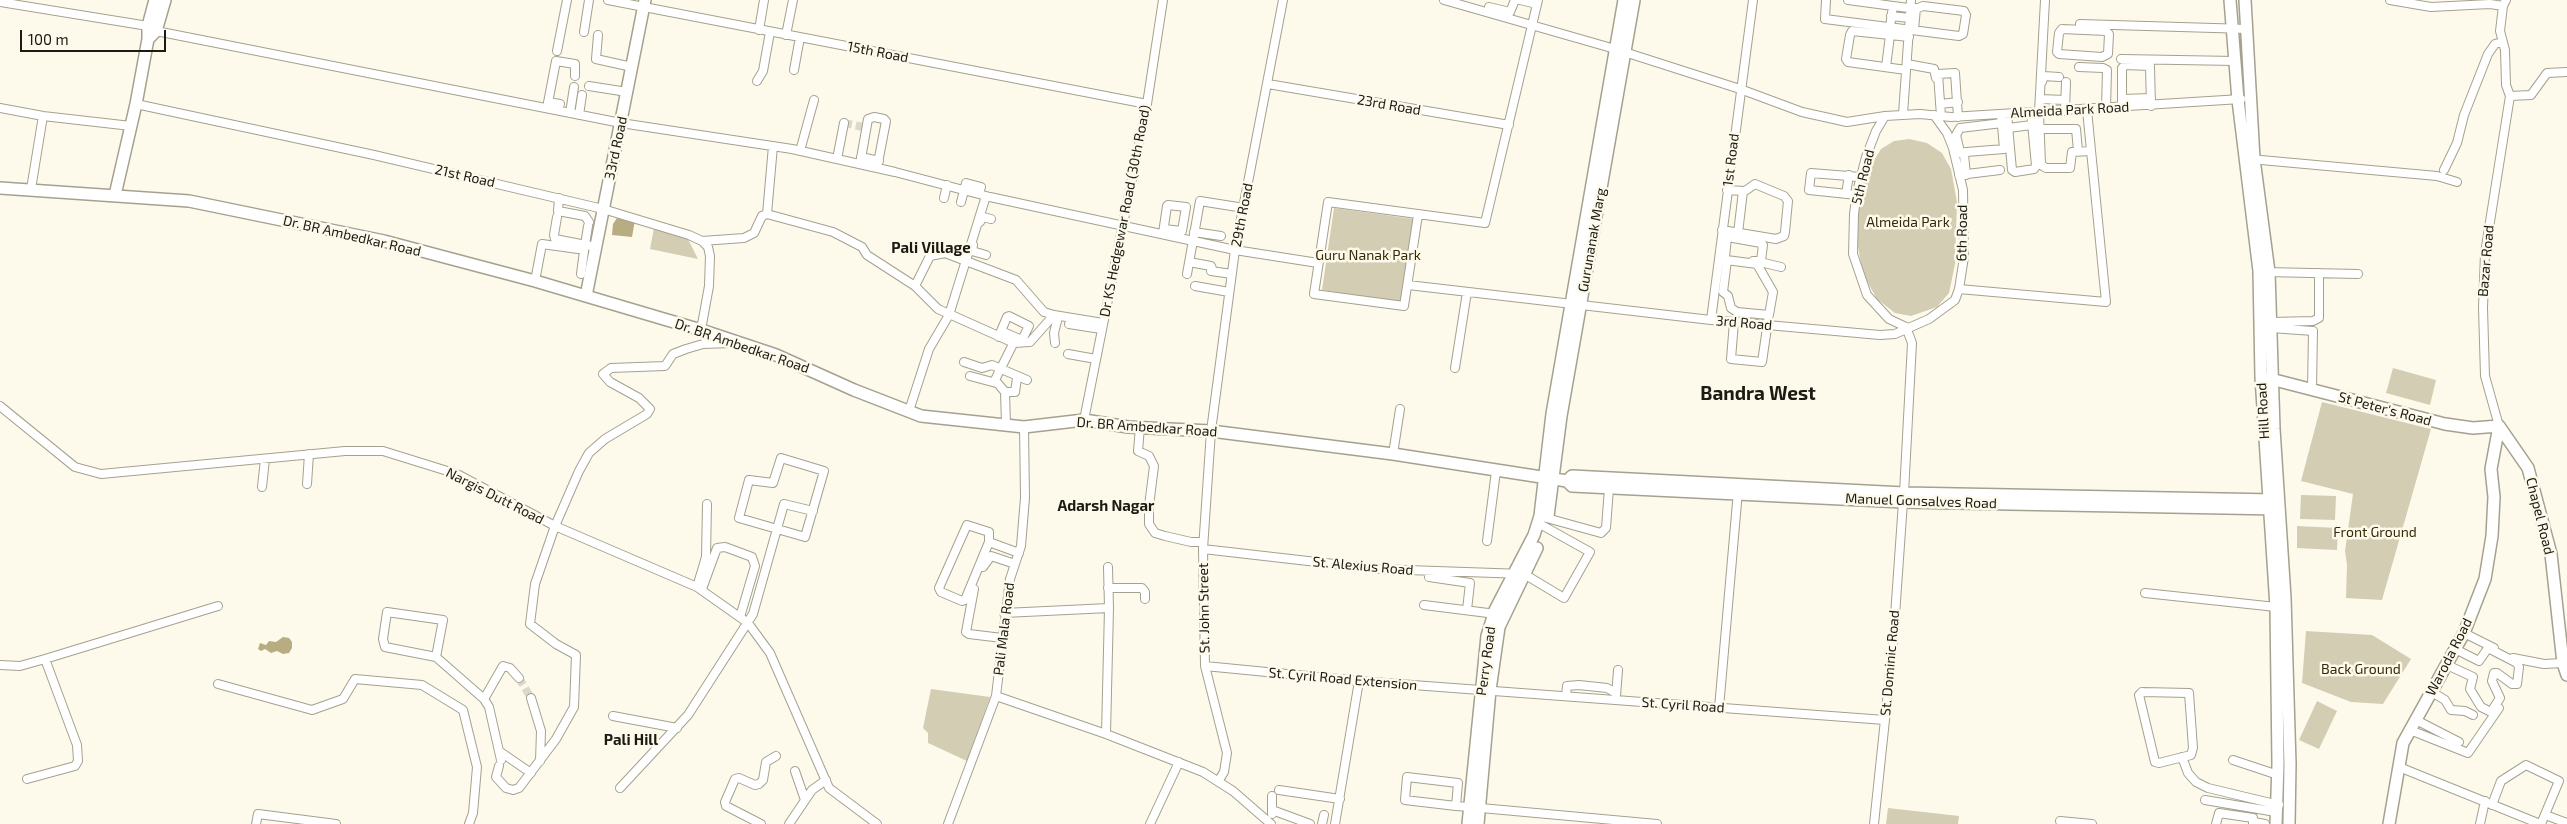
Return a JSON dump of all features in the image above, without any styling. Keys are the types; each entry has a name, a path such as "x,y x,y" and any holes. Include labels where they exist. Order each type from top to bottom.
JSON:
{"street":[{"path":"115,195 151,32 155,0"},
{"path":"151,32 165,0"},
{"path":"557,51 567,0"},
{"path":"584,32 589,0"},
{"name":"15th Road","path":"608,0 645,4 759,30 1147,104"},
{"path":"759,30 764,0"},
{"path":"786,35 793,0"},
{"name":"Dr KS Hedgewar Road (30th Road)","path":"1084,420 1147,104 1163,0"},
{"name":"29th Road","path":"1211,431 1235,250 1283,0"},
{"path":"1444,0 1510,12 1515,0"},
{"path":"1418,215 1404,306 1314,294 1328,202 1485,223 1538,2 1520,0"},
{"name":"Gurunanak Marg","path":"1549,480 1552,414 1576,305 1619,51 1624,0"},
{"name":"Gurunanak Marg","path":"1619,51 1634,0"},
{"name":"1st Road","path":"1711,320 1722,258 1727,190 1753,0"},
{"path":"1826,0 1824,18 1890,31"},
{"path":"1848,0 1893,6 1913,5 1964,11 1966,15 1962,36 1890,31 1851,32 1846,59 1848,62 1936,71 1938,116"},
{"path":"2041,99 2046,0"},
{"name":"Hill Road","path":"2230,0 2238,100 2250,158 2271,325 2267,378"},
{"name":"Hill Road","path":"2245,0 2250,97 2250,158"},
{"path":"2390,0 2431,8 2504,3"},
{"path":"2495,0 2504,3"},
{"path":"0,2 151,32 548,105 570,113 621,123 878,164 985,196 1122,224 1194,236 1235,250 1318,263"},
{"path":"2504,3 2500,30 2506,85 2510,96 2531,95 2547,73 2567,72"},
{"name":"33rd Road","path":"586,296 587,249 603,208 645,4"},
{"path":"1488,7 1533,25 1740,89 1802,112 1847,122 1903,114 1913,5"},
{"path":"1911,32 1910,18 1913,5"},
{"path":"1886,67 1893,6"},
{"path":"1891,16 1910,18"},
{"path":"2080,24 2246,29"},
{"path":"2062,29 2102,30 2109,34 2108,51 2105,57 2059,54 2057,48 2059,33 2062,29"},
{"path":"757,81 762,71 770,32"},
{"path":"598,35 596,59 632,67"},
{"path":"794,70 800,38"},
{"path":"2444,170 2456,143 2464,115 2488,54 2495,44 2502,42"},
{"path":"2043,47 2057,48"},
{"path":"2121,59 2235,61"},
{"path":"548,105 556,61 575,64 575,76"},
{"path":"2122,103 2122,68 2125,65 2150,66 2151,102"},
{"path":"2079,67 2103,68 2107,70 2106,108"},
{"path":"1938,116 1940,104 1939,73 1956,73 1958,117"},
{"path":"2004,114 2012,170 2015,172 2034,169 2036,166 2035,112 2041,99 2043,76 2060,77"},
{"path":"2065,111 2066,82"},
{"name":"23rd Road","path":"1268,84 1509,125"},
{"path":"589,86 627,92"},
{"path":"570,113 574,87"},
{"path":"579,115 582,95"},
{"name":"Bazar Road","path":"2498,426 2485,376 2483,290 2485,253 2510,96"},
{"name":"Almeida Park Road","path":"1903,114 1958,117 2087,110 2106,108 2122,103 2238,100 2250,97"},
{"path":"2041,99 2066,100"},
{"path":"800,151 814,100"},
{"path":"1940,104 1958,102"},
{"name":"21st Road","path":"136,104 374,155 603,208 702,241"},
{"path":"548,105 560,104"},
{"path":"0,108 43,116 131,126"},
{"path":"1959,289 2106,302 2087,110"},
{"path":"31,189 43,116"},
{"name":"5th Road","path":"1885,116 1876,131 1861,177 1852,240 1853,254 1867,295 1889,319 1906,327"},
{"name":"6th Road","path":"1906,327 1929,319 1955,300 1959,289 1964,257 1963,175 1958,154 1938,116"},
{"path":"859,161 868,119 879,118 886,121 878,164"},
{"path":"837,157 844,123"},
{"path":"1958,154 1956,135 1960,128 2005,126 2076,129 2078,151"},
{"path":"1958,154 2004,149 2005,126"},
{"path":"859,161 863,127"},
{"path":"2036,127 2042,166 2070,168 2072,152 2091,151"},
{"path":"767,214 773,146"},
{"path":"1958,154 1993,152"},
{"path":"2250,158 2437,176 2457,182"},
{"path":"1963,175 2000,170"},
{"path":"1857,195 1809,190 1811,173 1861,177"},
{"path":"1846,194 1849,175"},
{"path":"1724,234 1738,233 1776,239 1784,236 1785,232 1786,197 1754,184 1743,191 1727,190"},
{"path":"944,198 947,186"},
{"name":"Dr. BR Ambedkar Road","path":"0,188 189,201 384,241 535,280 702,330 796,363 854,390 922,416 1024,427 1084,420 1140,428 1211,431 1393,454 1549,480"},
{"path":"961,202 963,190"},
{"path":"1738,233 1743,191"},
{"path":"985,196 987,218 980,219 972,251 986,255"},
{"path":"909,411 928,349 950,315 985,196"},
{"path":"559,198 558,211 585,216 589,224 587,249 580,274"},
{"path":"1187,274 1200,201 1244,208"},
{"path":"702,241 744,238 754,233 762,216 767,214 833,232 862,246 867,254 915,286 926,299 950,315 1015,341 1030,342 1056,316"},
{"path":"557,217 554,238 587,249"},
{"path":"1724,234 1761,243 1763,245 1760,262"},
{"path":"1194,236 1221,236"},
{"path":"702,241 708,247 710,268 702,330"},
{"path":"535,280 542,244 587,249"},
{"path":"915,286 930,256 945,253 1016,280 1044,312 1102,326"},
{"path":"1722,258 1781,266"},
{"path":"1722,258 1757,264 1773,292 1763,361 1732,360 1734,322"},
{"path":"1722,258 1723,292 1728,296 1731,308 1737,312 1769,315"},
{"path":"1189,262 1212,266 1212,271 1232,274"},
{"path":"2264,272 2358,274"},
{"name":"Hill Road","path":"2264,272 2276,607 2278,769 2276,813"},
{"path":"2271,325 2313,321 2319,318 2319,273"},
{"name":"3rd Road","path":"1408,285 1711,320 1880,335 1894,334 1906,327"},
{"path":"1194,286 1230,292"},
{"path":"1455,368 1467,292"},
{"path":"996,383 1000,368 1015,341 1023,339 1028,325 1009,316 1000,334"},
{"path":"1055,343 1056,316"},
{"path":"1069,324 1102,326"},
{"path":"2271,325 2313,331 2312,390"},
{"name":"St. Dominic Road","path":"1874,824 1885,720 1903,497 1912,355 1912,343 1906,327"},
{"path":"436,657 442,619 388,612 382,639 386,646 436,657 484,699 489,707 499,751 500,763 496,777 506,788 513,790 519,788 556,740 574,707 576,655 556,644 530,624 535,584 555,526 589,453 605,439 647,414 650,409 638,398 605,378 603,374 611,368 665,366 673,354 703,344 738,342"},
{"path":"1068,354 1096,359"},
{"path":"964,362 982,368 990,365 1000,368 1017,378 1027,380"},
{"path":"970,376 996,383 1005,392 1006,424"},
{"path":"1005,392 1015,392 1017,378"},
{"name":"St Peter's Road","path":"2267,378 2445,424 2473,428 2498,426"},
{"name":"Nargis Dutt Road","path":"0,406 75,468 101,474 345,451 383,451 457,474 555,526 700,588 748,622 770,653 829,788 877,824"},
{"path":"1393,454 1400,409"},
{"name":"Waroda Road","path":"2388,824 2403,743 2432,692 2451,667 2459,651 2485,579 2492,536 2494,497 2491,469 2498,426"},
{"name":"Chapel Road","path":"2498,426 2528,468 2551,554 2562,663 2567,675"},
{"name":"Pali Mala Road","path":"948,824 996,696 1004,613 1018,554 1025,498 1024,427"},
{"name":"St. Alexius Road","path":"1140,428 1138,450 1149,456 1154,466 1149,506 1149,524 1155,533 1160,535 1203,546 1431,575 1520,574"},
{"name":"St. John Street","path":"1211,431 1203,546 1205,666 1227,752 1224,772 1219,780"},
{"path":"307,484 309,454"},
{"path":"781,458 823,470 813,511 805,537 743,520 739,516 750,480 772,483 781,458"},
{"path":"262,487 265,459"},
{"path":"1487,541 1496,471"},
{"name":"Manuel Gonsalves Road","path":"1549,480 1567,481 1572,476 1611,485 1642,484 1903,497 2273,505"},
{"name":"Perry Road","path":"1478,824 1475,808 1486,690 1487,636 1520,574 1543,521 1549,480"},
{"path":"1543,521 1601,533 1606,528 1611,485"},
{"path":"1719,708 1738,488"},
{"path":"700,588 706,557 707,504"},
{"path":"620,788 688,715 755,610 784,504 813,511"},
{"name":"Hill Road","path":"2273,505 2284,598 2290,764 2288,824"},
{"path":"1520,574 1564,598 1590,553 1588,549 1543,521"},
{"path":"968,524 989,532 989,542 965,600 962,601 940,592 939,588 965,526 968,524"},
{"path":"989,542 1018,554"},
{"path":"700,588 717,548 724,547 752,557 755,566 740,617"},
{"path":"1002,638 968,634 966,630 968,612 974,590 988,558 995,557 1015,564"},
{"path":"1106,734 1108,567"},
{"path":"1431,575 1470,583 1467,610"},
{"path":"1108,588 1142,588 1145,592 1145,599"},
{"path":"2145,593 2276,607"},
{"path":"1424,605 1499,615"},
{"path":"0,666 20,666 218,606"},
{"path":"1004,613 1109,608"},
{"path":"2464,633 2511,658 2544,664 2562,663"},
{"path":"2451,667 2473,678 2470,689 2481,707 2491,712 2500,698 2492,681 2494,673 2512,684 2518,684 2519,667 2517,663 2488,648 2480,660 2459,651"},
{"path":"27,779 75,766 78,761 77,746 45,659"},
{"path":"484,699 503,666 510,668 519,678"},
{"name":"St. Cyril Road Extension","path":"1205,666 1359,681 1486,690"},
{"path":"1616,696 1618,670"},
{"path":"218,684 312,710 344,699 355,679 422,685 463,710 477,767 473,813 469,824"},
{"path":"1336,824 1359,681"},
{"path":"1566,696 1567,686 1579,685 1607,688 1616,696"},
{"name":"St. Cyril Road","path":"1486,690 1566,696 1616,696 1719,708 1885,720"},
{"path":"2142,692 2189,693 2193,750 2191,754 2182,758 2159,764 2155,762 2139,695 2142,692"},
{"path":"2432,692 2445,700 2452,710 2466,711 2473,715"},
{"path":"996,696 1106,734 1180,762 1219,780 1271,824"},
{"path":"531,698 541,731 540,761"},
{"path":"2410,730 2468,752 2499,708"},
{"path":"613,716 677,728"},
{"path":"2416,720 2459,742"},
{"path":"499,751 531,773"},
{"path":"761,824 726,806 725,802 735,779 739,778 754,785 759,784 763,780 766,762 776,756"},
{"path":"2182,758 2188,773 2196,782 2276,813"},
{"path":"2233,760 2278,769 2290,764"},
{"path":"1150,824 1180,762"},
{"path":"2399,767 2488,803 2541,824 2559,781 2526,765 2501,781 2488,803 2480,824"},
{"path":"795,771 805,800"},
{"path":"1456,806 1458,783 1407,777 1404,800 1456,806 1475,808 1658,824"},
{"path":"789,824 812,790 826,780"},
{"path":"1279,790 1340,799"},
{"path":"2559,793 2554,797 2547,820 2567,823"},
{"path":"1271,824 1272,796"},
{"path":"2205,800 2276,813 2289,806"},
{"name":"Perry Road","path":"1468,824 1475,808"},
{"path":"1272,810 1310,824"},
{"path":"2216,824 2220,813 2253,818 2253,823 2265,824"},
{"path":"256,824 258,814 336,824"},
{"path":"1322,824 1324,815"},
{"path":"2060,821 2092,824"}],"green space":[{"name":"Almeida Park","path":"1909,139 1927,143 1942,153 1951,169 1957,202 1955,264 1949,293 1937,307 1911,316 1895,313 1877,299 1863,274 1856,236 1859,204 1867,171 1881,149 1894,141"},
{"name":"Guru Nanak Park","path":"1334,208 1414,219 1402,302 1322,290"},
{"path":"654,228 687,237 698,259 650,249"},
{"path":"2393,368 2436,380 2430,405 2386,393"},
{"name":"Front Ground","path":"2322,402 2431,429 2382,600 2346,598 2347,565 2345,551 2353,494 2301,481"},
{"path":"2301,495 2336,496 2335,520 2300,519"},
{"path":"2297,526 2338,528 2337,550 2297,548"},
{"name":"Back Ground","path":"2306,631 2372,635 2411,659 2383,704 2351,702 2302,683"},
{"path":"931,689 990,697 967,761 928,743 928,733 923,728"},
{"path":"2317,701 2337,711 2319,749 2299,740"},
{"path":"1888,808 1959,816 1958,824 1886,824"}],"shaded area":[{"path":"617,218 635,220 632,237 612,235 613,224"},
{"path":"283,637 289,638 292,642 292,648 289,653 283,654 277,651 271,653 265,649 261,651 258,649 260,643 266,645 269,641 276,642"}],"tunnel":[{"path":"844,123 863,127"},
{"path":"519,678 531,698"}],"district":[{"name":"Pali Village","path":"931,248"},
{"name":"Bandra West","path":"1758,394"},
{"name":"Adarsh Nagar","path":"1106,506"},
{"name":"Pali Hill","path":"631,740"}]}
